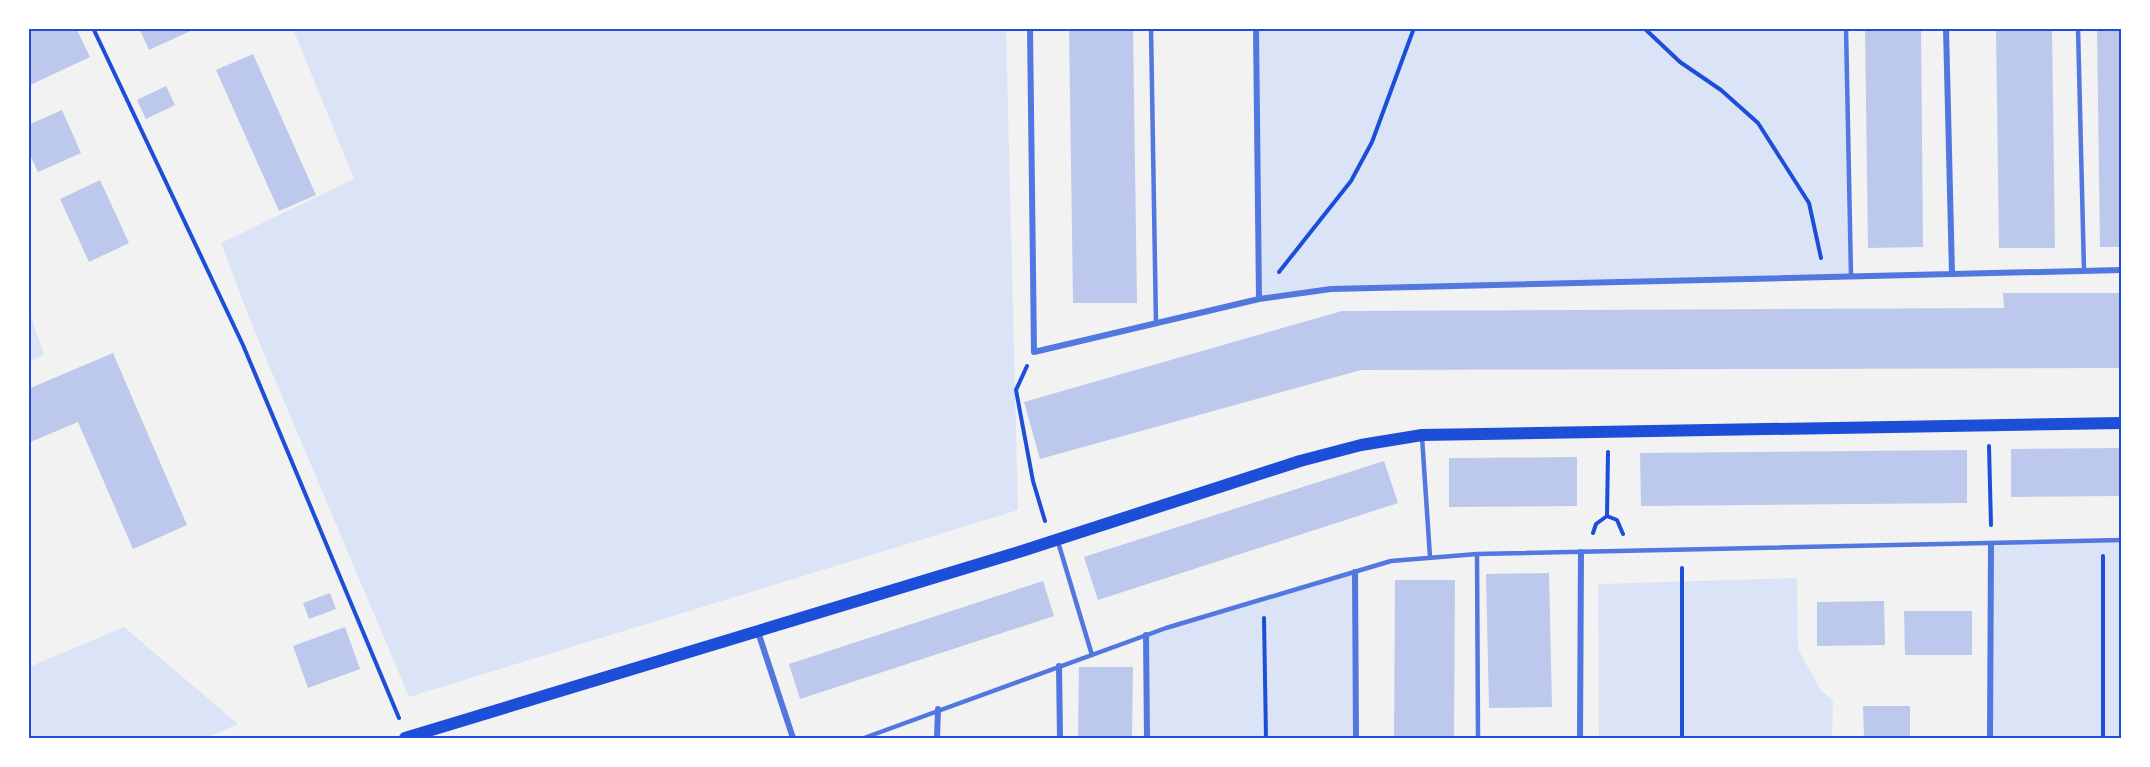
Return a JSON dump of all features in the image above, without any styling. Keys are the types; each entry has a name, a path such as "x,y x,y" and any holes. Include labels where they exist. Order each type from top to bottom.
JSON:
{"main road":[{"path":"406,738 758,632 1300,461 1361,445 1422,435 1608,430 2121,423"}],"street":[{"path":"1030,28 1034,352 1259,299 1331,289 2121,270"},
{"path":"1256,28 1259,299"},
{"path":"1946,28 1952,274"},
{"path":"1990,738 1991,544"},
{"path":"1580,738 1581,552"},
{"path":"1356,572 1356,738"},
{"path":"758,632 793,738"},
{"path":"1146,635 1147,738"},
{"path":"1059,666 1060,738"},
{"path":"937,738 938,709"}],"lane":[{"path":"1151,28 1156,324"},
{"path":"1846,28 1851,276"},
{"path":"2078,28 2084,271"},
{"path":"1422,435 1430,558"},
{"path":"1054,540 1092,655"},
{"path":"864,738 938,709 1146,635 1391,561 1477,554 2121,540"},
{"path":"1477,554 1478,738"}],"path":[{"path":"93,28 243,345 406,738"},
{"path":"1259,299 1351,181 1372,141 1414,28"},
{"path":"1644,28 1680,62 1721,90 1758,123 1809,203 1819,240 1823,277"},
{"path":"1034,352 1016,390 1033,481 1054,540"},
{"path":"1988,424 1991,544"},
{"path":"1607,516 1608,430"},
{"path":"2103,541 2103,738"},
{"path":"1682,549 1682,738"},
{"path":"1264,599 1266,738"}],"shaded area":[{"path":"293,29 1006,29 1018,510 409,697 254,330 221,243 354,179"},
{"path":"1256,29 1846,29 1851,276 1331,289 1259,299"},
{"path":"29,311 44,354 28,362"},
{"path":"2121,540 2121,738 1990,738 1991,544"},
{"path":"1355,572 1356,738 1147,738 1146,635"},
{"path":"1797,578 1798,649 1820,689 1833,701 1832,738 1599,738 1598,584"},
{"path":"124,627 238,724 205,738 29,738 29,667"}],"building":[{"path":"28,28 76,28 90,57 28,86"},
{"path":"139,28 197,28 149,50"},
{"path":"1069,28 1133,28 1137,303 1073,303"},
{"path":"1865,28 1921,28 1923,247 1868,248"},
{"path":"1996,28 2052,28 2055,248 1999,248"},
{"path":"2097,28 2122,28 2122,247 2100,247"},
{"path":"253,54 316,195 279,211 216,70"},
{"path":"166,86 175,105 146,119 137,100"},
{"path":"62,110 81,153 38,172 28,151 28,125"},
{"path":"100,180 129,243 89,262 60,199"},
{"path":"2003,293 2122,293 2122,368 1361,370 1040,459 1024,402 1342,311 2004,308"},
{"path":"113,353 187,525 133,549 78,422 28,443 28,389"},
{"path":"2122,448 2122,496 2011,497 2011,449"},
{"path":"1967,450 1967,503 1641,506 1640,453"},
{"path":"1577,457 1577,506 1449,507 1449,458"},
{"path":"1384,461 1398,503 1098,600 1084,557"},
{"path":"1549,573 1552,707 1489,708 1486,574"},
{"path":"1395,580 1455,580 1454,738 1394,738"},
{"path":"1043,581 1054,616 800,699 789,664"},
{"path":"330,593 336,609 309,619 303,603"},
{"path":"1884,601 1885,645 1817,646 1817,602"},
{"path":"1904,611 1972,611 1972,655 1905,655"},
{"path":"345,627 360,669 308,688 293,646"},
{"path":"1079,667 1133,667 1132,738 1078,738"},
{"path":"1863,706 1910,706 1910,738 1864,738"}]}
